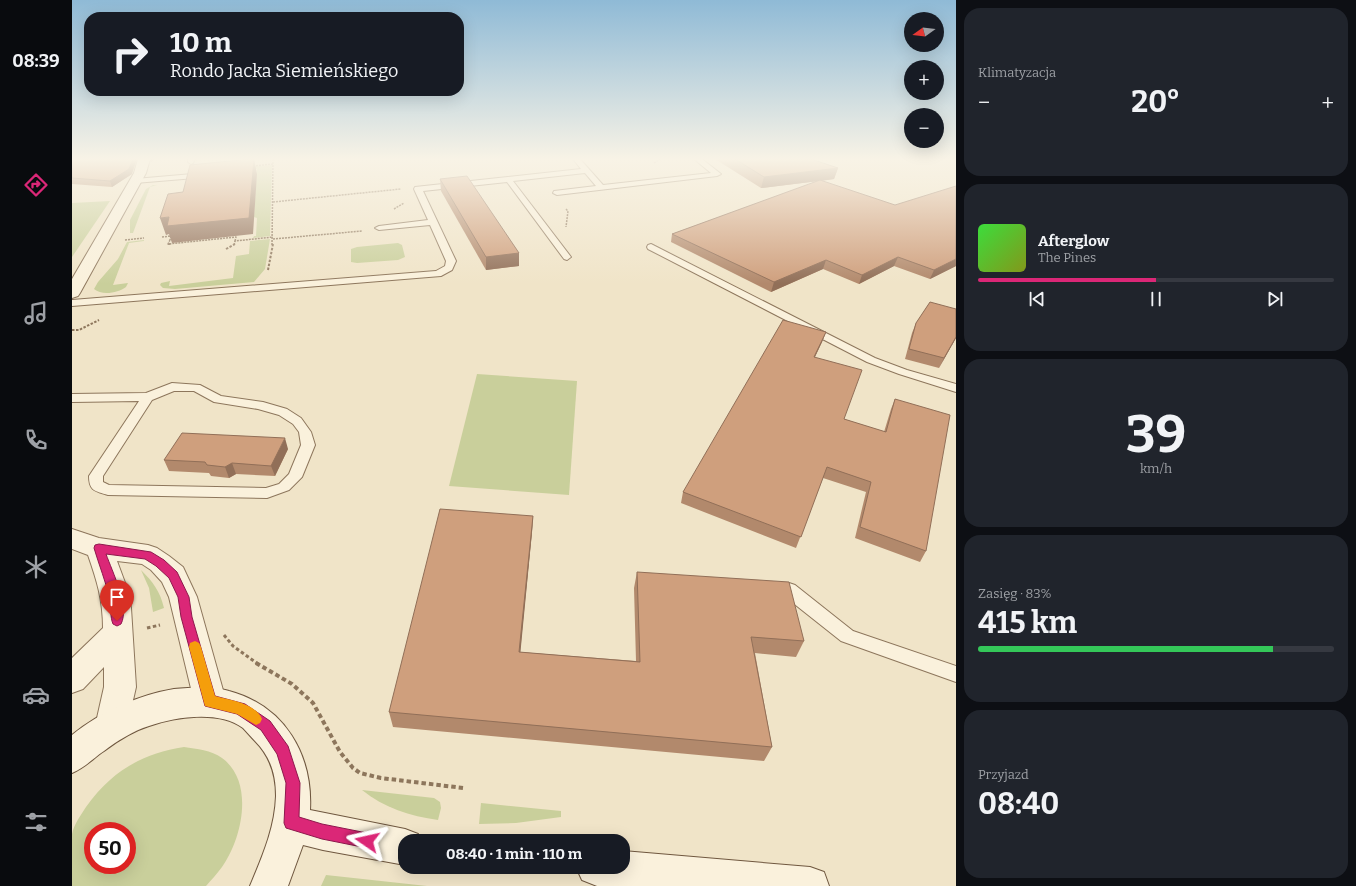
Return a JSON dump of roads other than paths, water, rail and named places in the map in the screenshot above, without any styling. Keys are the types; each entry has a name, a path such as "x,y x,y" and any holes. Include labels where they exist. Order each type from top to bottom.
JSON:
{"street":[{"path":"72,293 124,200"},
{"path":"72,539 99,548 148,555 160,563 173,575 183,597 186,617 210,701"},
{"path":"99,548 113,588 118,608 117,633 120,686 111,727"},
{"path":"72,679 117,633"},
{"path":"72,756 111,727 136,715 162,706 186,702 210,701 240,709 265,725 283,750 293,783 291,823 283,854 269,886"},
{"path":"291,823 338,835 398,846"},
{"path":"630,870 810,886"}],"lane":[{"path":"72,303 438,274 448,269 451,261 423,200"},
{"path":"524,200 567,257"},
{"path":"379,228 433,222"},
{"path":"651,247 871,360 903,372 956,388"},
{"path":"72,398 148,397 172,387 196,387 218,399 283,412 297,421 305,432 308,445 295,477 284,488 267,493 108,490 96,485 96,476 148,397"},
{"path":"789,590 848,636 956,674"}]}
